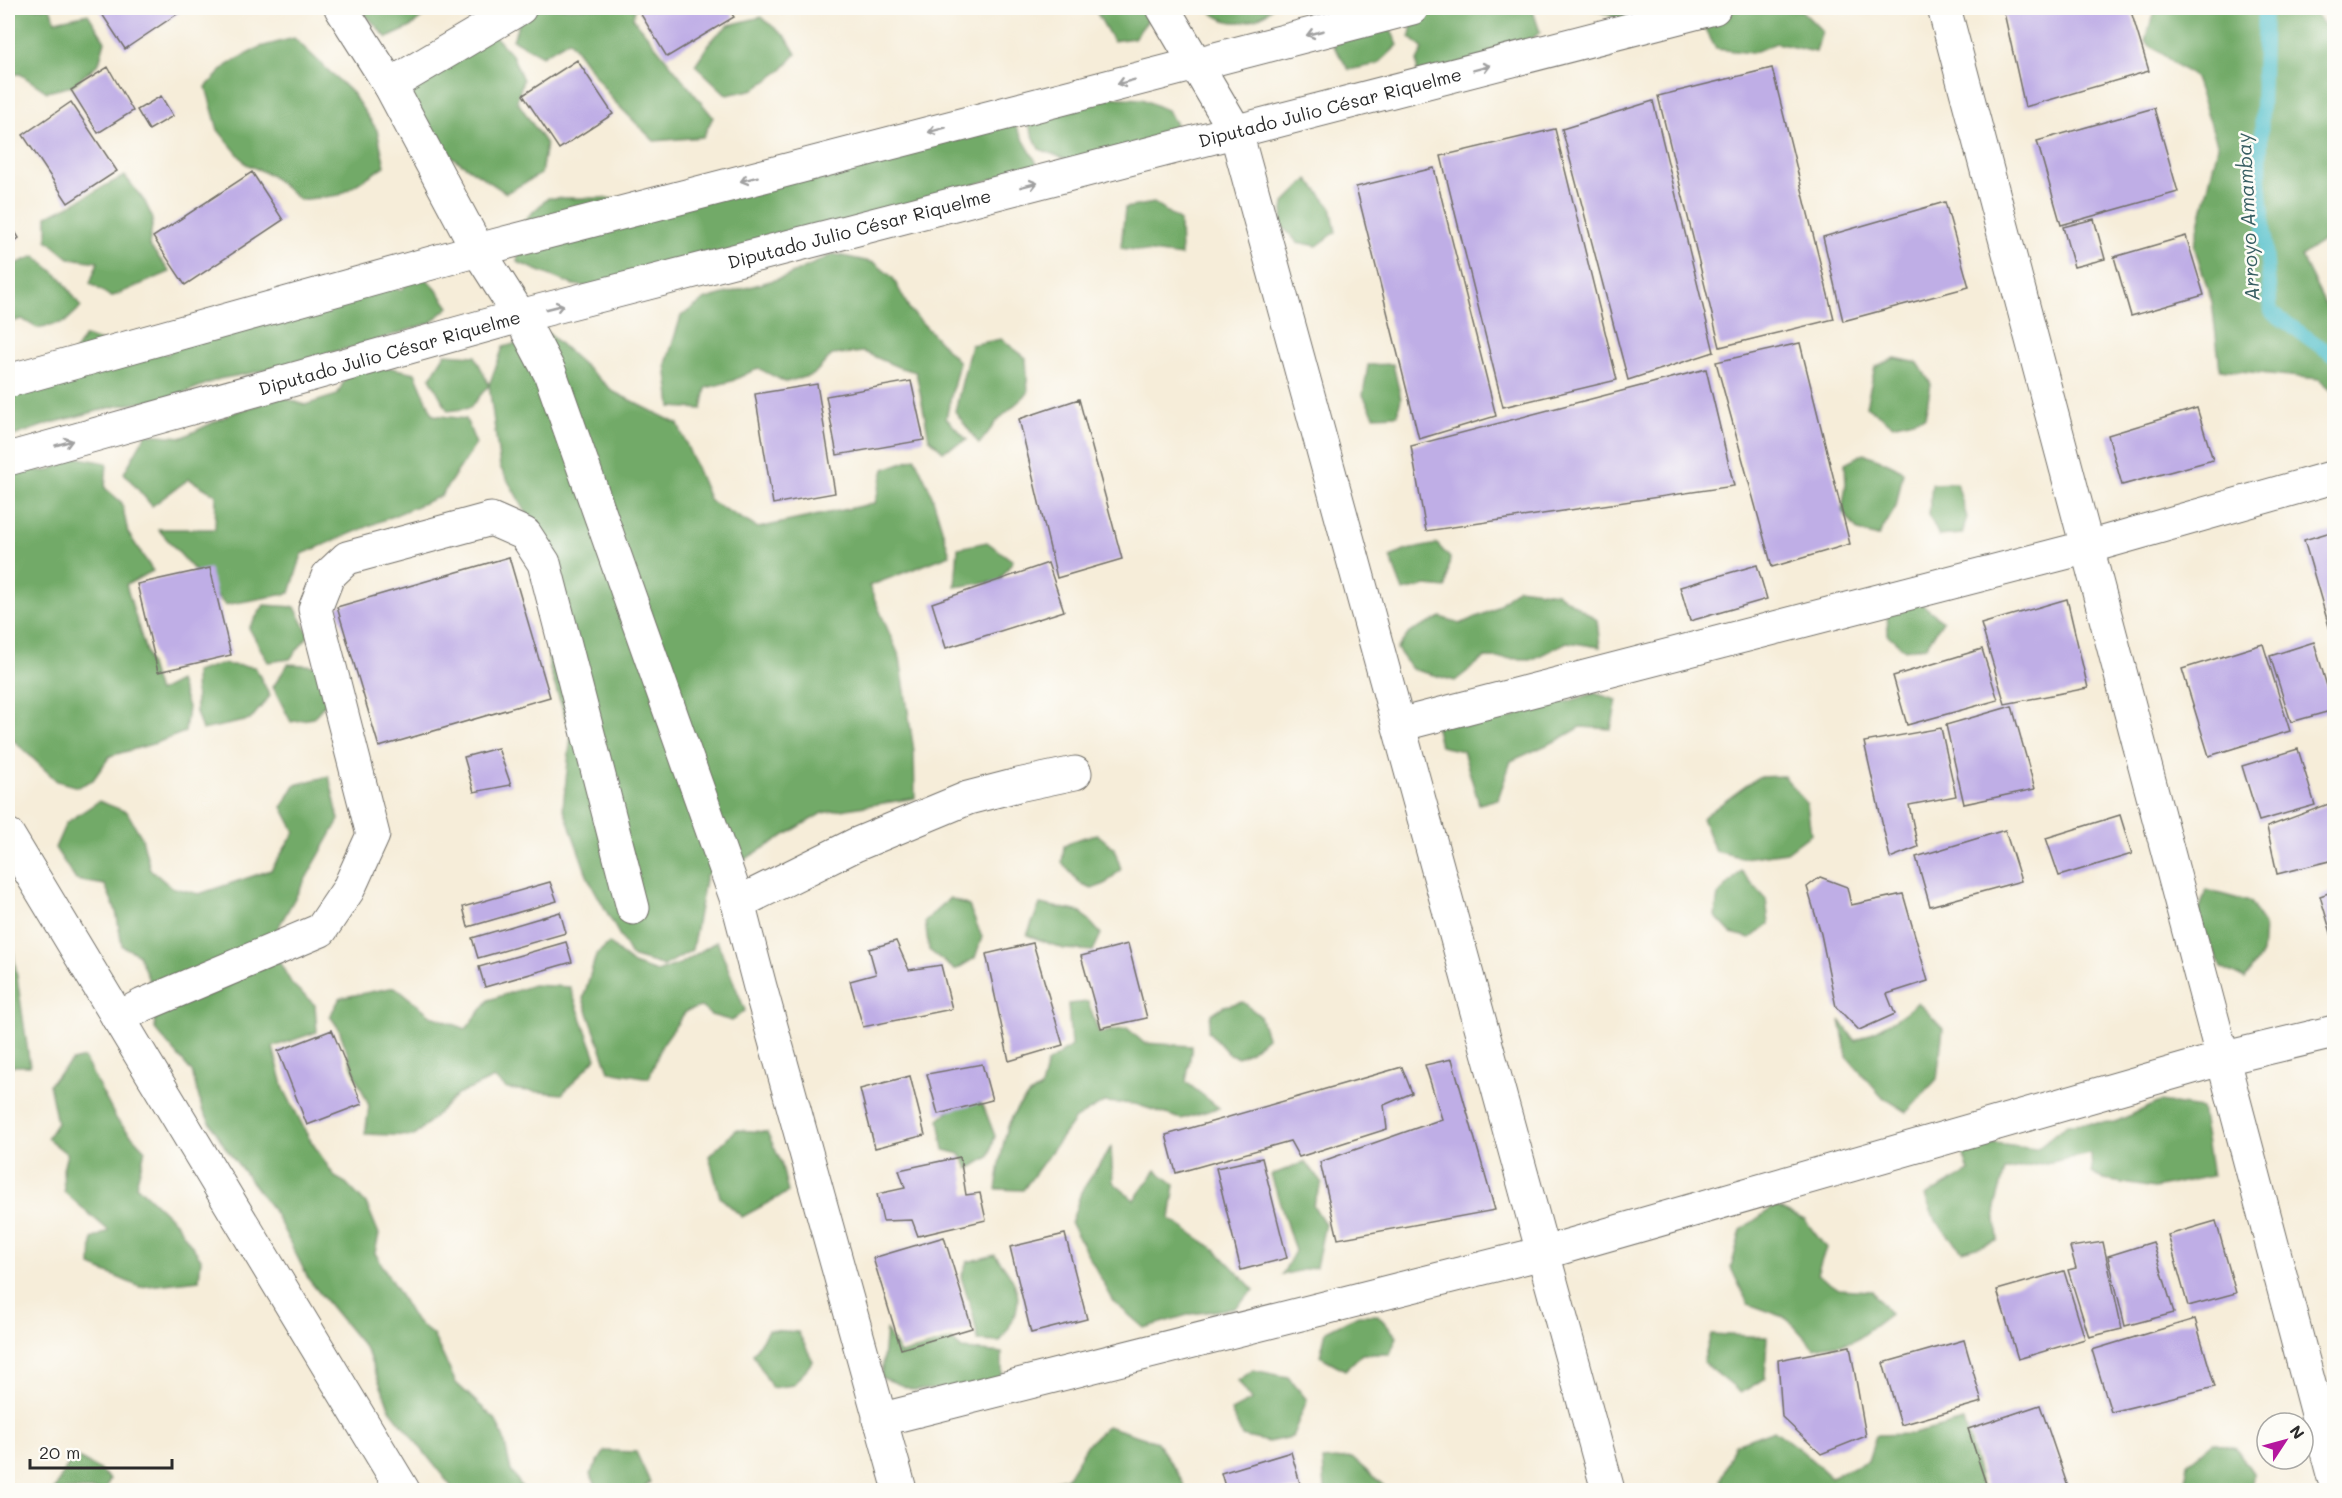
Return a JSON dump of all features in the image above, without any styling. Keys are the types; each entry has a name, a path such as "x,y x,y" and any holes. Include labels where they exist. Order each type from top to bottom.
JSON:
{"street":[{"path":"341,8 390,85 478,250 520,316 550,373 738,903 900,1491"},
{"path":"390,85 520,8"},
{"path":"1163,8 1236,132 1608,1491"},
{"path":"8,381 478,250 1412,8"},
{"name":"Diputado Julio César Riquelme","path":"8,459 520,316 1714,8"},
{"path":"1944,8 2334,1478"},
{"path":"1399,725 2088,547 2334,477"},
{"path":"118,1018 143,1005 321,930 348,890 373,835 315,609 328,576 347,558 491,519 525,534 544,563 633,908"},
{"path":"738,903 855,845 968,798 1075,774"},
{"path":"8,835 403,1491"},
{"path":"879,1420 1543,1253 2221,1059 2334,1032"}],"green space":[{"path":"8,8 50,8 55,21 88,14 105,41 99,63 72,86 47,92 20,74 8,75"},
{"path":"363,8 434,8 409,28 387,38 362,11"},
{"path":"524,8 635,8 633,18 713,117 703,137 654,141 613,100 569,40 542,56 513,40"},
{"path":"1094,8 1150,8 1153,14 1134,38 1113,41"},
{"path":"1207,8 1272,8 1248,21 1230,22"},
{"path":"1459,8 1532,8 1540,32 1520,49 1417,84 1417,61 1423,49 1410,37 1413,12 1432,13"},
{"path":"1596,8 1801,10 1822,31 1816,52 1776,43 1752,53 1716,49 1703,25 1634,25 1596,10"},
{"path":"2155,8 2318,8 2315,12 2334,39 2334,233 2301,256 2327,308 2334,305 2334,392 2319,379 2220,369 2212,302 2194,246 2218,146 2195,78 2145,42"},
{"path":"761,17 786,37 796,54 782,70 755,89 727,95 695,65 713,38 729,25"},
{"path":"1387,22 1398,45 1378,64 1349,70 1333,45"},
{"path":"492,33 512,55 523,80 517,101 546,144 541,174 506,193 435,146 403,81"},
{"path":"294,38 352,93 377,130 385,166 340,195 300,200 270,175 246,164 218,130 206,87 227,65 260,47"},
{"path":"1106,97 1142,99 1167,110 1187,141 1075,163 1039,149 1028,124"},
{"path":"1010,116 1038,165 629,291 573,285 517,262 522,222 548,198 606,198 665,208"},
{"path":"125,176 145,202 153,219 149,245 170,272 111,297 90,283 98,262 69,258 47,240 47,216"},
{"path":"1308,179 1331,207 1336,232 1317,246 1297,242 1281,225 1284,203"},
{"path":"1154,203 1180,221 1181,256 1121,248 1125,208"},
{"path":"834,254 875,263 893,278 910,310 959,362 946,418 967,440 943,451 929,438 916,372 864,352 832,355 813,375 785,382 758,368 732,381 706,388 702,409 671,407 666,364 681,316 706,299 785,277"},
{"path":"35,256 61,278 81,307 65,322 37,328 22,319 8,323 8,267"},
{"path":"417,269 449,307 430,323 365,344 257,372 219,379 171,398 117,406 48,424 8,438 8,383 70,359 85,336 106,343 150,338 167,355 184,334 386,286 402,290"},
{"path":"549,334 614,392 678,424 710,501 758,528 875,503 884,469 915,458 931,492 950,555 869,586 900,658 914,751 915,798 822,813 747,858 706,875 692,950 664,966 631,956 588,878 563,807 571,735 549,667 543,587 554,561 500,467 489,385 503,347"},
{"path":"1001,339 1026,358 1028,393 997,421 979,444 955,411 971,345"},
{"path":"445,354 475,356 489,385 470,408 448,411 430,378"},
{"path":"1895,358 1918,363 1931,384 1925,417 1893,425 1866,406 1875,367"},
{"path":"1393,364 1401,399 1397,415 1374,416 1363,395 1368,365"},
{"path":"391,368 415,373 433,415 466,419 476,444 441,496 302,554 290,593 225,605 158,529 215,529 216,495 189,479 152,506 124,473 146,434 183,437 235,412 282,397 305,405 337,395 349,371"},
{"path":"1864,453 1903,472 1896,507 1878,537 1858,531 1842,511 1846,485 1845,463"},
{"path":"75,457 107,463 105,488 122,503 128,533 153,571 126,585 158,692 179,681 188,707 185,732 110,756 93,780 78,787 57,781 9,736 8,731 8,512 12,509 14,469 48,471"},
{"path":"1957,483 1967,518 1962,534 1939,536 1929,515 1932,484"},
{"path":"987,542 1013,561 999,581 955,587 958,548"},
{"path":"1437,544 1450,558 1446,588 1426,586 1403,591 1390,557 1407,550"},
{"path":"1518,588 1557,593 1597,620 1600,647 1567,642 1533,659 1484,658 1455,681 1412,669 1397,649 1409,633 1441,617 1460,624 1493,610"},
{"path":"1918,601 1943,621 1926,646 1905,650 1888,635 1887,607"},
{"path":"264,605 295,607 309,635 290,659 268,662 249,628"},
{"path":"220,664 255,667 270,696 250,720 202,730 196,712 195,672"},
{"path":"288,664 318,666 333,695 313,718 291,722 273,687"},
{"path":"1594,693 1617,700 1611,729 1581,727 1511,761 1498,799 1479,804 1463,751 1440,746 1433,716 1512,718 1535,704 1567,702"},
{"path":"329,776 339,820 269,944 292,984 315,1005 317,1032 273,1047 284,1089 309,1138 335,1177 346,1183 367,1205 379,1234 375,1253 415,1321 433,1335 456,1383 495,1419 504,1439 511,1471 524,1490 454,1490 390,1409 367,1351 309,1280 275,1213 225,1147 202,1109 192,1072 155,1029 153,990 138,954 122,946 116,911 105,885 76,880 55,848 66,823 99,801 127,812 142,838 150,869 171,887 199,894 271,870 295,832 282,807 295,785"},
{"path":"1784,776 1807,804 1811,834 1787,852 1744,858 1715,851 1702,818 1758,777"},
{"path":"1097,834 1114,848 1121,869 1105,884 1092,889 1082,885 1062,863 1064,846"},
{"path":"1741,871 1766,899 1769,924 1751,938 1731,933 1715,916 1718,895"},
{"path":"2206,890 2250,902 2264,926 2262,954 2245,979 2222,968 2197,918"},
{"path":"950,898 969,906 982,937 975,958 955,970 929,950 925,921"},
{"path":"1040,904 1081,912 1101,934 1093,951 1064,949 1027,935"},
{"path":"717,941 745,1010 732,1021 711,1015 701,1007 686,1011 662,1045 649,1078 609,1071 583,999 596,955 609,943 633,964 657,972 682,963"},
{"path":"8,950 13,950 30,1066 8,1066"},
{"path":"533,985 570,987 596,1058 562,1094 507,1089 494,1078 457,1095 414,1136 365,1134 369,1106 339,1029 330,1016 340,998 395,987 432,1016 466,1029 489,1000"},
{"path":"1088,1002 1099,1033 1127,1028 1144,1043 1192,1046 1186,1082 1219,1108 1181,1119 1135,1104 1104,1102 1075,1119 1023,1190 996,1189 1003,1145 1011,1118 1028,1096 1041,1088 1047,1063 1071,1046 1068,1004"},
{"path":"1243,1002 1260,1016 1267,1037 1251,1051 1238,1057 1228,1053 1208,1031 1211,1014 1224,1006"},
{"path":"1918,1002 1943,1029 1937,1079 1907,1112 1881,1096 1847,1057 1840,1020 1855,1041 1888,1024"},
{"path":"84,1058 117,1120 145,1150 136,1185 176,1223 201,1259 199,1280 140,1287 91,1266 92,1239 109,1231 64,1192 63,1169 67,1154 47,1138 57,1123 49,1084 72,1061"},
{"path":"965,1097 983,1105 995,1136 989,1157 969,1169 960,1154 944,1150 939,1120"},
{"path":"2160,1102 2201,1108 2212,1176 2154,1188 2104,1180 2092,1173 2091,1154 2005,1171 1995,1207 1998,1241 1962,1251 1935,1220 1925,1196 1969,1172 1962,1149 1995,1144 2036,1149 2067,1124 2115,1122"},
{"path":"736,1130 767,1132 781,1162 788,1192 742,1217 720,1197 709,1156"},
{"path":"1111,1147 1113,1182 1134,1200 1156,1170 1175,1185 1170,1219 1216,1250 1254,1290 1235,1308 1191,1314 1144,1328 1114,1302 1071,1224 1081,1192"},
{"path":"1305,1162 1322,1183 1313,1205 1325,1224 1316,1267 1282,1275 1295,1251 1271,1175"},
{"path":"1775,1206 1805,1220 1826,1248 1817,1274 1839,1289 1872,1291 1890,1314 1853,1342 1814,1348 1787,1318 1748,1304 1731,1268 1741,1230"},
{"path":"995,1255 1012,1278 1018,1297 1017,1307 1000,1342 978,1341 973,1314 961,1277 967,1262"},
{"path":"1358,1315 1378,1315 1397,1337 1390,1354 1362,1354 1345,1370 1320,1356 1326,1331"},
{"path":"768,1330 798,1332 813,1361 793,1385 772,1388 753,1354"},
{"path":"886,1330 900,1354 952,1340 962,1349 1002,1353 1002,1387 913,1390 881,1377"},
{"path":"1711,1334 1767,1337 1765,1378 1741,1393 1703,1362"},
{"path":"1253,1370 1288,1377 1307,1400 1292,1437 1268,1442 1242,1436 1231,1411 1252,1400 1238,1381"},
{"path":"1964,1421 1983,1490 1730,1490 1721,1480 1735,1444 1774,1430 1831,1477 1868,1461 1876,1435 1913,1434"},
{"path":"1107,1426 1157,1442 1182,1480 1185,1490 1017,1490 1067,1478 1088,1444"},
{"path":"2213,1442 2236,1448 2253,1473 2252,1490 2185,1490 2188,1463"},
{"path":"605,1451 636,1452 650,1482 642,1490 599,1490 590,1474"},
{"path":"73,1455 97,1468 110,1479 106,1489 54,1490"},
{"path":"1352,1458 1384,1486 1382,1490 1325,1490 1323,1460"}],"building":[{"path":"98,8 186,8 125,49"},
{"path":"637,8 728,8 734,17 667,57"},
{"path":"2003,8 2130,8 2149,71 2025,107"},
{"path":"577,60 613,114 559,149 523,95"},
{"path":"108,67 133,111 98,133 71,90"},
{"path":"1772,68 1834,319 1720,347 1658,96"},
{"path":"161,96 173,116 149,130 137,110"},
{"path":"1653,101 1714,352 1628,380 1562,129"},
{"path":"71,102 117,171 68,203 23,135"},
{"path":"2154,108 2178,192 2061,225 2037,141"},
{"path":"1555,129 1617,380 1503,407 1441,156"},
{"path":"1434,168 1496,416 1419,439 1356,187"},
{"path":"252,172 283,220 185,285 153,237"},
{"path":"1945,202 1969,287 1843,321 1823,237"},
{"path":"2094,219 2105,259 2074,267 2063,227"},
{"path":"8,220 19,238 8,246"},
{"path":"2186,236 2204,295 2131,316 2114,257"},
{"path":"1800,343 1850,544 1772,567 1716,362"},
{"path":"1706,369 1734,486 1426,531 1411,446"},
{"path":"911,381 924,440 837,455 826,396"},
{"path":"817,384 835,493 773,504 755,394"},
{"path":"1079,399 1122,559 1057,578 1019,419"},
{"path":"2197,408 2213,460 2122,485 2108,435"},
{"path":"2334,531 2334,629 2330,630 2304,540"},
{"path":"509,557 550,697 379,747 337,607"},
{"path":"1048,563 1064,611 946,648 932,603"},
{"path":"1757,565 1767,599 1690,621 1680,587"},
{"path":"210,568 231,655 158,672 137,584"},
{"path":"2067,599 2088,688 2005,704 1981,624"},
{"path":"2314,642 2334,710 2291,722 2270,656"},
{"path":"2263,644 2290,731 2209,756 2182,669"},
{"path":"1982,649 1998,700 1907,725 1893,676"},
{"path":"2012,706 2035,789 1964,804 1946,725"},
{"path":"1941,728 1956,796 1909,805 1918,847 1890,858 1864,742"},
{"path":"498,748 511,785 474,792 464,757"},
{"path":"2298,749 2315,805 2259,821 2242,766"},
{"path":"2334,802 2334,860 2277,874 2267,827"},
{"path":"2120,815 2132,854 2059,876 2046,838"},
{"path":"2005,830 2021,881 1930,906 1916,857"},
{"path":"1820,877 1847,887 1851,905 1903,894 1928,981 1887,994 1895,1014 1859,1030 1836,1007 1821,934 1807,887"},
{"path":"550,882 557,901 468,927 463,907"},
{"path":"2334,891 2334,943 2320,896"},
{"path":"560,912 566,933 478,958 472,938"},
{"path":"896,941 909,970 941,965 952,1009 863,1027 850,981 876,974 869,949"},
{"path":"566,942 572,962 485,987 479,967"},
{"path":"1033,943 1063,1045 1009,1061 986,954"},
{"path":"1128,944 1147,1018 1101,1028 1081,956"},
{"path":"332,1030 362,1104 307,1125 278,1051"},
{"path":"1452,1059 1495,1210 1338,1239 1320,1162 1442,1119 1425,1065"},
{"path":"982,1064 992,1100 938,1114 927,1074"},
{"path":"1402,1067 1412,1093 1384,1105 1387,1129 1299,1157 1290,1141 1176,1173 1166,1135"},
{"path":"910,1076 925,1135 875,1148 860,1089"},
{"path":"960,1157 966,1195 980,1193 986,1220 918,1236 912,1220 883,1221 877,1194 905,1188 899,1170"},
{"path":"1262,1158 1287,1258 1241,1270 1216,1168"},
{"path":"2216,1221 2236,1293 2188,1306 2168,1235"},
{"path":"1065,1234 1087,1319 1031,1333 1010,1247"},
{"path":"944,1237 972,1328 901,1349 873,1258"},
{"path":"2103,1242 2122,1329 2089,1337 2068,1270 2076,1268 2070,1247"},
{"path":"2153,1242 2174,1313 2125,1326 2108,1256"},
{"path":"2064,1271 2085,1339 2018,1359 1997,1290"},
{"path":"2195,1319 2215,1387 2111,1412 2092,1350"},
{"path":"1964,1340 1982,1402 1901,1425 1883,1363"},
{"path":"1850,1346 1866,1436 1821,1454 1782,1417 1778,1360"},
{"path":"2040,1405 2069,1490 1988,1490 1968,1429"},
{"path":"1291,1452 1302,1490 1226,1490 1221,1473"}],"waterway":[{"name":"Arroyo Amambay","path":"2265,8 2260,176 2271,312 2334,356"}]}
